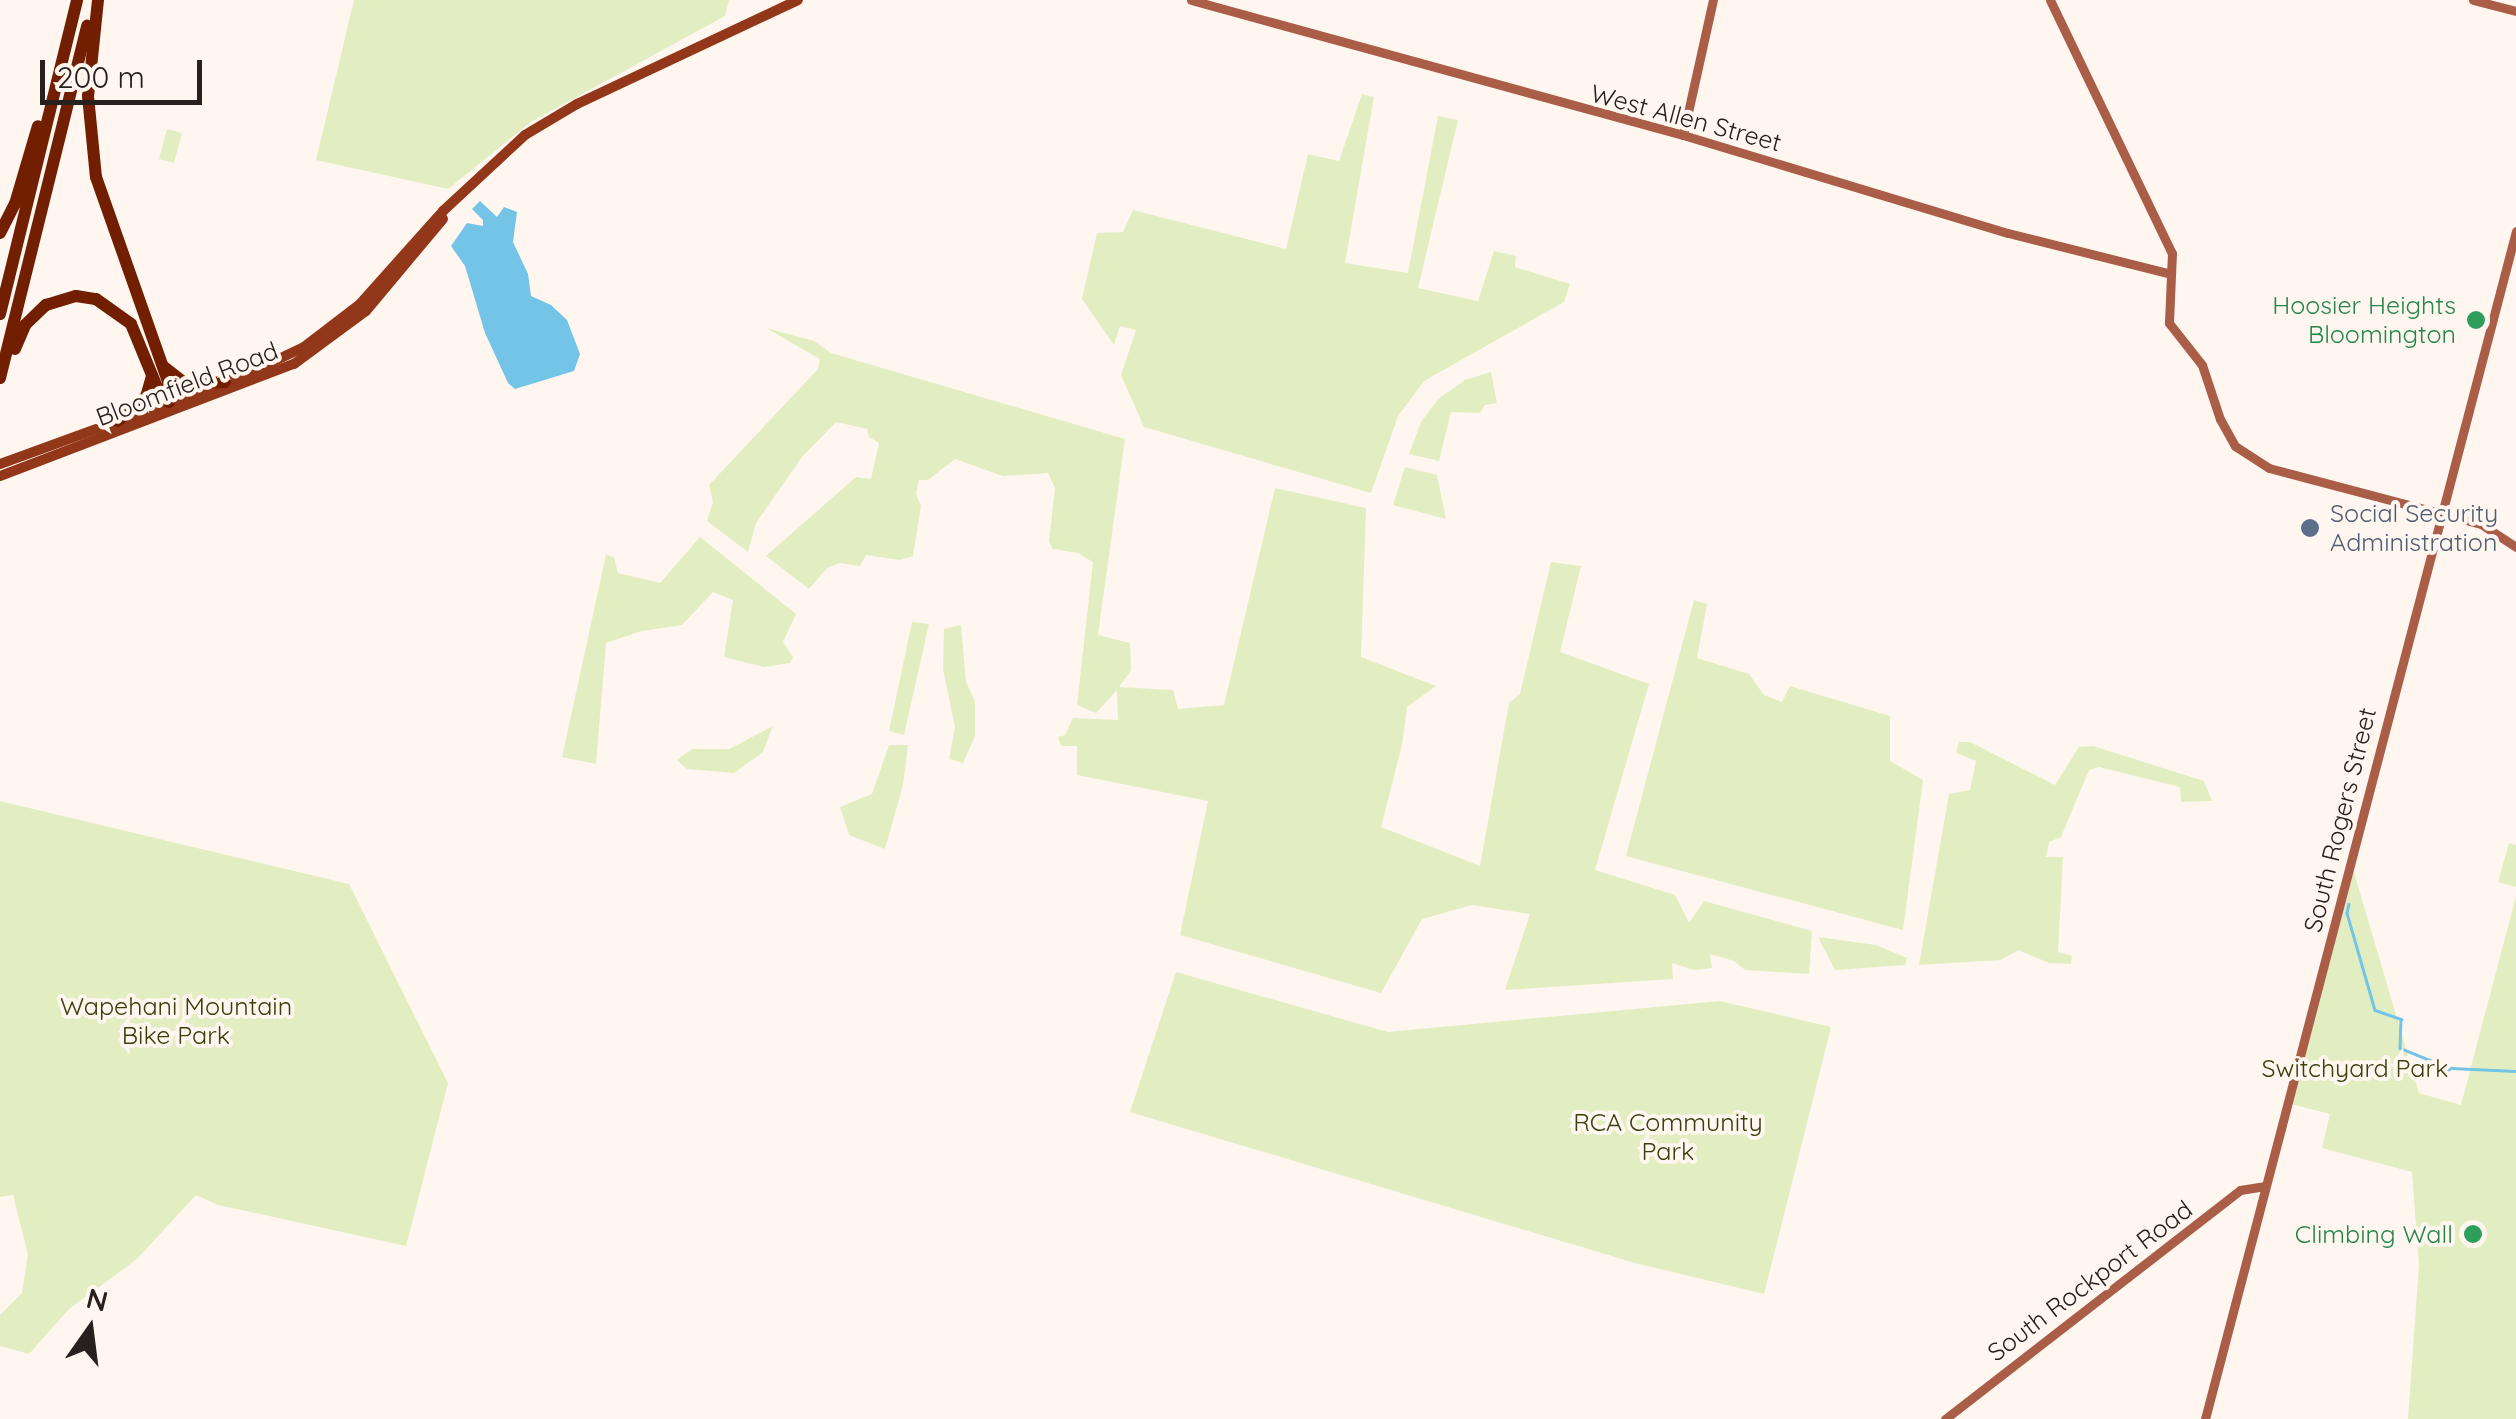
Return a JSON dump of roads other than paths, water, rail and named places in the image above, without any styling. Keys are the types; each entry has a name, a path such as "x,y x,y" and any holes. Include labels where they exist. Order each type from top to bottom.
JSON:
{"highway":[{"path":"96,0 88,96 96,177 171,407"},
{"path":"0,378 96,0"},
{"path":"0,234 19,191 76,5"},
{"path":"0,314 76,5"},
{"path":"0,389 31,317 56,301 76,296 107,304 125,316 157,369 186,384 225,382"},
{"path":"118,420 146,398 157,369"}],"main road":[{"name":"Bloomfield Road","path":"6,474 288,356 331,328 496,158 555,116 798,0"},
{"name":"Bloomfield Road","path":"0,464 118,420 272,374 326,344 390,285 448,209"}],"street":[{"name":"West Allen Street","path":"1191,0 1485,84 1683,134 2002,232 2171,274"},
{"path":"1683,134 1713,0"},
{"path":"2050,0 2172,252 2169,323 2202,365 2230,439 2253,460 2283,472 2494,530 2516,548"},
{"path":"2473,0 2516,10"},
{"name":"South Rogers Street","path":"2205,1419 2516,232"},
{"name":"South Rockport Road","path":"1945,1419 2240,1190 2264,1186"}],"water":[{"path":"480,201 497,217 504,207 517,212 513,242 528,274 531,296 551,305 567,320 580,354 574,371 515,389 508,383 485,333 465,266 451,246 467,223 483,226 483,220 472,209"}],"waterway":[{"path":"2349,904 2347,913 2375,1010 2401,1019 2400,1048 2435,1062 2436,1078 2451,1068 2516,1071"}],"place":[{"name":"Hoosier Heights Bloomington","path":"2476,320"},
{"name":"Social Security Administration","path":"2310,528"},
{"name":"Climbing Wall","path":"2473,1234"}],"park label":[{"name":"Wapehani Mountain Bike Park","path":"176,1022"},
{"name":"Switchyard Park","path":"2355,1068"},
{"name":"RCA Community Park","path":"1668,1138"}]}
